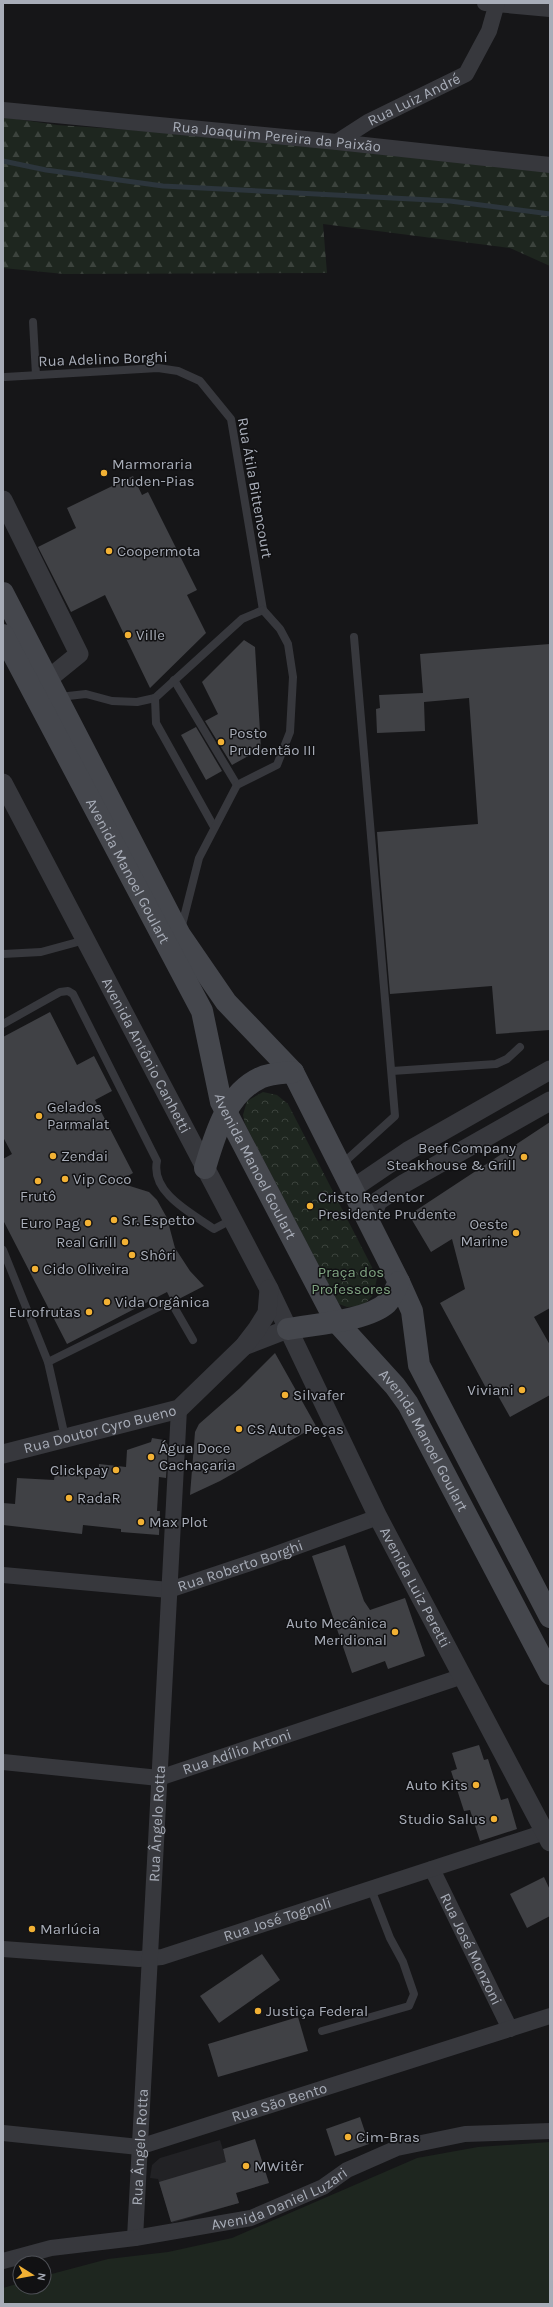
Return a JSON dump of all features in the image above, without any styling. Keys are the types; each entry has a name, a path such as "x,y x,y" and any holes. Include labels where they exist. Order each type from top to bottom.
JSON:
{"main road":[{"name":"Avenida Manoel Goulart","path":"3,593 180,935 226,1002 293,1072 399,1282 412,1311 419,1365 550,1617"},
{"name":"Avenida Manoel Goulart","path":"3,635 202,1011 208,1034 213,1070 221,1102 335,1320 395,1386 408,1404 550,1674"},
{"path":"206,1168 214,1137 226,1110 249,1084 261,1077 293,1072"},
{"path":"288,1329 335,1320 351,1319 369,1314 388,1303 399,1282"}],"street":[{"path":"493,3 550,9"},
{"name":"Rua Luiz André","path":"337,142 368,122 466,74 489,31 493,3"},
{"name":"Rua Joaquim Pereira da Paixão","path":"3,110 550,164"},
{"path":"3,500 79,654 52,688"},
{"name":"Avenida Antônio Canhetti","path":"3,782 233,1219 288,1329"},
{"path":"352,1189 408,1150 550,1070"},
{"path":"520,1088 532,1111"},
{"path":"369,1223 378,1201 405,1183 550,1101"},
{"name":"Rua Doutor Cyro Bueno","path":"3,1454 179,1409 244,1346 267,1313 269,1289"},
{"name":"Rua Doutor Cyro Bueno","path":"244,1346 288,1329"},
{"name":"Avenida Luiz Peretti","path":"288,1329 378,1517 547,1837"},
{"name":"Rua Ângelo Rotta","path":"135,2238 179,1409"},
{"name":"Rua Roberto Borghi","path":"3,1575 169,1590 268,1557 378,1517"},
{"name":"Rua Adílio Artoni","path":"3,1762 159,1778 463,1676"},
{"name":"Rua José Tognoli","path":"3,1949 150,1960 162,1958 432,1869 547,1837"},
{"name":"Rua José Monzoni","path":"432,1869 510,2029"},
{"name":"Rua São Bento","path":"3,2133 140,2147 550,2016"},
{"name":"Avenida Daniel Luzari","path":"3,2261 51,2248 135,2238 251,2218 323,2187 347,2170 397,2148 465,2134 550,2130"}],"lane":[{"path":"33,322 36,375"},
{"name":"Rua Adelino Borghi","path":"4,377 158,368 178,371 200,381"},
{"name":"Rua Átila Bittencourt","path":"200,381 231,418 263,610"},
{"path":"52,688 86,694 112,701 137,702 155,698 242,619 263,610 280,630 288,644 293,678 290,732 277,765 237,785 214,827 199,858 180,935"},
{"path":"340,1165 396,1116 354,637"},
{"path":"174,680 237,785"},
{"path":"155,698 156,723 214,827"},
{"path":"3,954 41,952 85,940"},
{"path":"3,1024 60,992 68,991 73,994 157,1161 156,1175 169,1197 214,1230 233,1219"},
{"path":"392,1071 496,1064 507,1059 520,1047"},
{"path":"3,1250 48,1362 65,1437"},
{"path":"48,1362 165,1304 174,1307 193,1340"},
{"path":"322,2031 408,2006 412,2001 414,1994 403,1962 390,1938 371,1889"}],"shaded area":[{"path":"220,2140 239,2203 172,2223 158,2179 150,2178 152,2165 160,2158"}],"green space":[{"path":"3,117 57,125 345,144 550,167 550,266 510,248 323,224 327,273 64,274 3,268"},
{"name":"Praça dos Professores","path":"263,1092 277,1095 288,1104 377,1277 374,1294 363,1306 347,1307 339,1304 245,1124 243,1115 247,1101"},
{"path":"550,2142 550,2304 3,2304 3,2288 12,2285 12,2295 52,2295 52,2274 108,2259 168,2252 232,2238 417,2158 478,2147"}],"building":[{"path":"133,476 142,495 148,492 197,590 187,595 206,633 150,688 105,595 71,612 38,547 76,528 67,508"},
{"path":"244,640 255,647 261,749 232,765 205,721 218,714 202,682"},
{"path":"550,644 550,1030 496,1034 492,986 390,994 380,874 377,832 478,824 469,698 424,702 425,731 377,733 376,709 380,708 379,695 423,693 420,654"},
{"path":"196,727 222,771 206,780 181,735"},
{"path":"50,1012 77,1065 94,1056 112,1091 95,1100 133,1173 117,1182 149,1192 157,1200 167,1218 175,1248 190,1271 204,1286 175,1301 171,1300 167,1292 67,1344 3,1220 3,1159 12,1154 3,1137 3,1037"},
{"path":"550,1122 550,1308 534,1317 550,1345 550,1395 510,1417 492,1385 486,1388 440,1303 465,1289 452,1239 431,1252 409,1215"},
{"path":"275,1353 316,1426 220,1481 190,1495 195,1432 199,1424 240,1388"},
{"path":"152,1438 164,1440 168,1445 166,1478 159,1477 157,1511 160,1511 159,1535 121,1532 121,1529 83,1525 82,1534 3,1525 3,1503 15,1504 17,1478 54,1480 56,1467 89,1470 89,1468 99,1469 99,1464 126,1467 127,1450 151,1442"},
{"path":"345,1545 364,1601 370,1610 405,1598 425,1656 388,1669 385,1661 352,1673 312,1556"},
{"path":"479,1745 484,1760 488,1759 501,1800 508,1798 517,1829 480,1841 470,1810 464,1811 451,1771 457,1769 452,1753"},
{"path":"544,1877 550,1890 550,1916 527,1928 510,1894"},
{"path":"262,1954 280,1980 219,2023 200,1996"},
{"path":"298,2017 308,2051 218,2077 208,2044"},
{"name":"Cim-Bras","path":"360,2117 369,2144 335,2156 326,2129"},
{"path":"255,2139 269,2183 236,2193 239,2203 171,2222 159,2182 226,2162 223,2149"}],"waterway":[{"path":"3,161 46,170 163,186 450,201 550,214"}],"place":[{"name":"Marmoraria Pruden-Pias","path":"104,473"},
{"name":"Coopermota","path":"109,551"},
{"name":"Ville","path":"128,635"},
{"name":"Posto Prudentão III","path":"221,742"},
{"name":"Gelados Parmalat","path":"39,1116"},
{"name":"Zendai","path":"53,1156"},
{"name":"Beef Company Steakhouse & Grill","path":"524,1157"},
{"name":"Vip Coco","path":"65,1179"},
{"name":"Frutô","path":"38,1181"},
{"name":"Cristo Redentor Presidente Prudente","path":"310,1206"},
{"name":"Sr. Espetto","path":"114,1220"},
{"name":"Euro Pag","path":"88,1223"},
{"name":"Oeste Marine","path":"516,1233"},
{"name":"Real Grill","path":"125,1242"},
{"name":"Shôri","path":"132,1255"},
{"name":"Cido Oliveira","path":"35,1269"},
{"name":"Vida Orgânica","path":"107,1302"},
{"name":"Eurofrutas","path":"89,1312"},
{"name":"Viviani","path":"522,1390"},
{"name":"Silvafer","path":"285,1395"},
{"name":"CS Auto Peças","path":"239,1429"},
{"name":"Água Doce Cachaçaria","path":"151,1457"},
{"name":"Clickpay","path":"116,1470"},
{"name":"RadaR","path":"69,1498"},
{"name":"Max Plot","path":"141,1522"},
{"name":"Auto Mecânica Meridional","path":"395,1632"},
{"name":"Auto Kits","path":"476,1785"},
{"name":"Studio Salus","path":"494,1819"},
{"name":"Marlúcia","path":"32,1929"},
{"name":"Justiça Federal","path":"258,2011"},
{"name":"Cim-Bras","path":"348,2137"},
{"name":"MWitêr","path":"246,2166"}]}
